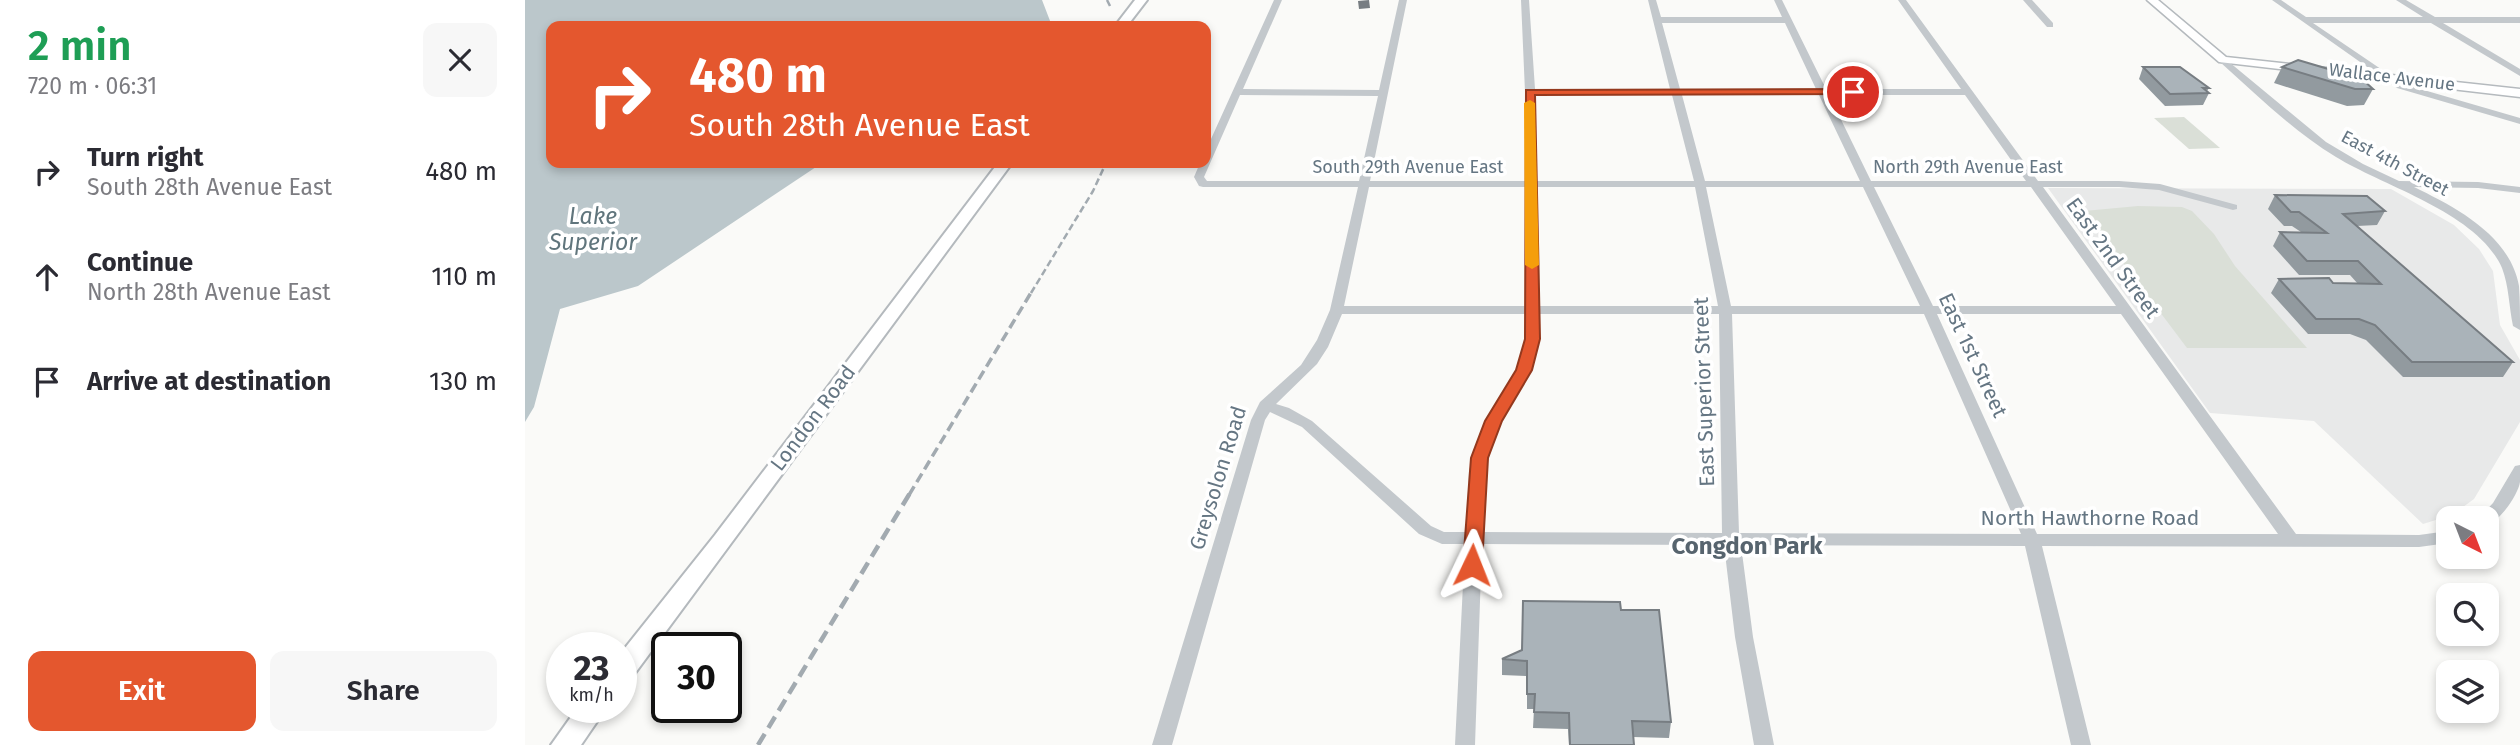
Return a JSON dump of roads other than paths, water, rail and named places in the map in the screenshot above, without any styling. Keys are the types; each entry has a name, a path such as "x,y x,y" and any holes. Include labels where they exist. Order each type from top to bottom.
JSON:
{"highway":[{"path":"1125,21 1141,0"},
{"path":"1111,21 1127,1"},
{"name":"London Road","path":"637,651 723,541 1001,168"},
{"path":"565,745 582,723"}],"main road":[{"name":"East 4th Street","path":"2152,0 2223,60"},
{"name":"Wallace Avenue","path":"2223,60 2520,93"}],"street":[{"path":"1278,0 1237,92 1383,93"},
{"name":"Greysolon Road","path":"1162,745 1258,419 1265,405 1315,358 1326,341 1337,310 1403,0"},
{"path":"1465,745 1473,539 1480,458 1493,421 1515,388 1529,357 1533,310 1530,92 1525,0"},
{"name":"East Superior Street","path":"1652,0 1700,184 1725,309 1731,540 1744,637 1764,745"},
{"name":"East 1st Street","path":"1778,0 1928,309 2032,540 2081,745"},
{"name":"East 2nd Street","path":"1902,0 2291,540"},
{"path":"2027,0 2050,24"},
{"path":"2276,0 2400,86 2520,121"},
{"path":"2400,0 2520,73"},
{"path":"1657,20 1787,19"},
{"path":"2304,20 2520,20"},
{"name":"East 4th Street","path":"2223,60 2325,145 2463,219 2491,245 2512,279 2514,306 2520,326"},
{"name":"South 29th Avenue East","path":"1211,150 1237,92"},
{"path":"1530,92 1968,92"},
{"name":"South 29th Avenue East","path":"1203,168 1199,177 1201,182 1211,185 1700,184"},
{"name":"North 29th Avenue East","path":"1700,184 2154,186 2233,207"},
{"path":"2395,184 2478,185 2520,190"},
{"path":"1337,310 2124,310"},
{"name":"North Hawthorne Road","path":"1265,405 1284,411 1307,425 1425,530 1442,538 2419,541 2436,539"},
{"path":"2499,507 2520,470"}],"water":[{"name":"Lake Superior","path":"525,0 1042,0 1050,21 546,21 546,168 815,168 638,286 560,309 534,407 525,422"}],"railway":[{"path":"1107,0 1110,6"},
{"path":"1031,293 1093,191 1104,168"},
{"path":"909,495 1032,291"},
{"path":"758,745 910,493"}],"district":[{"name":"Congdon Park","path":"1747,546"}]}
